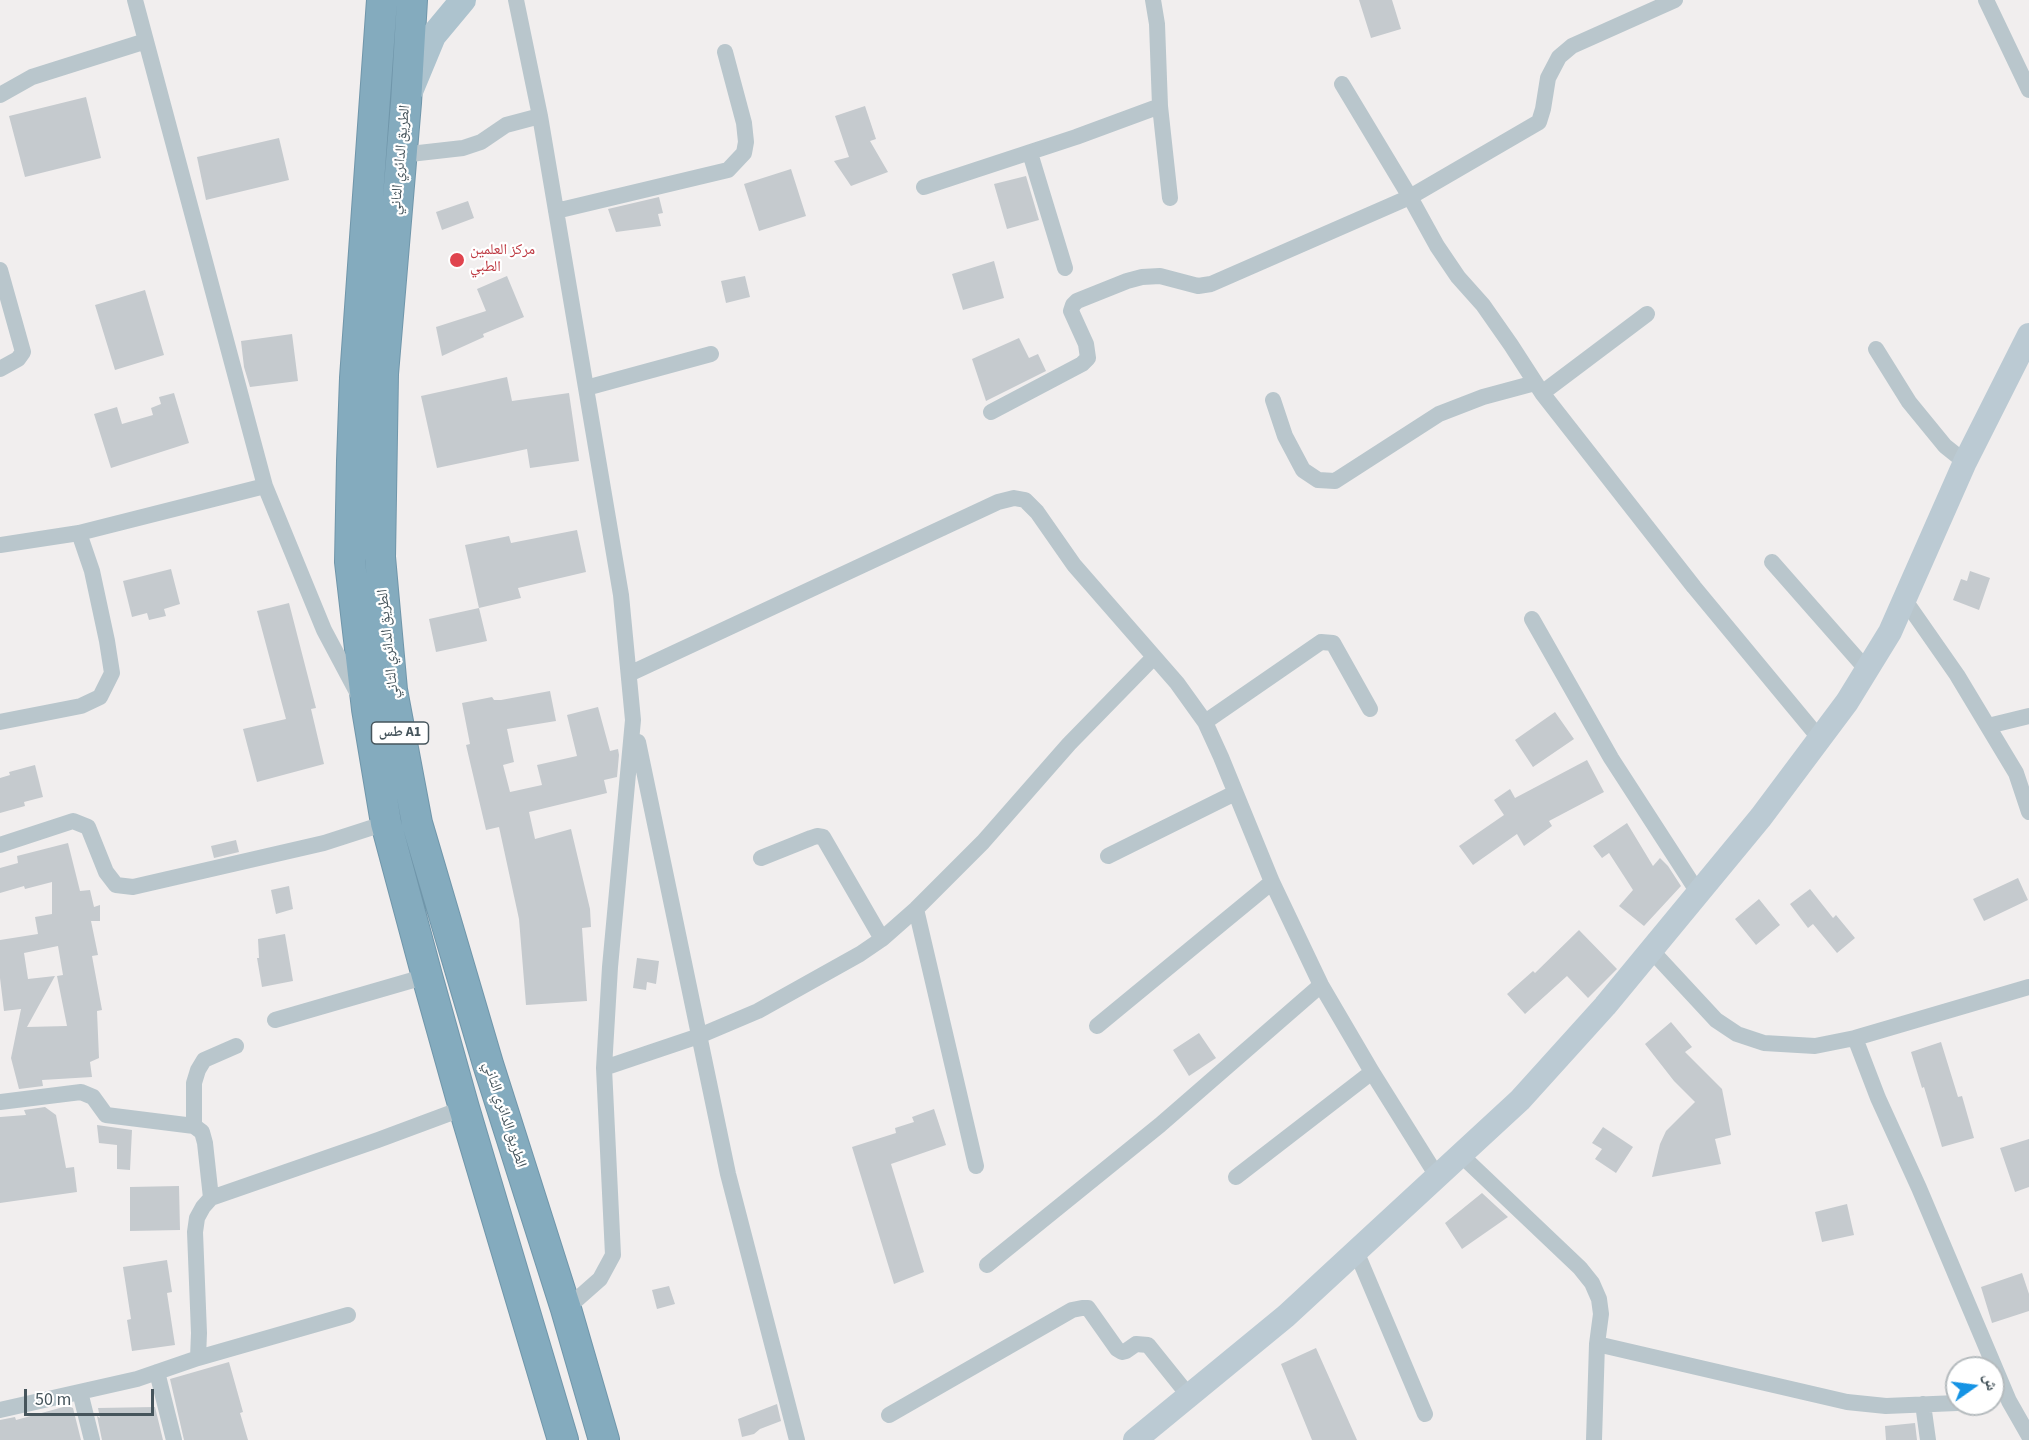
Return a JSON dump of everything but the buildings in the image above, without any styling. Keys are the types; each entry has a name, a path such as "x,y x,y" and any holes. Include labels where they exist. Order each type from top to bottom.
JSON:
{"highway":[{"name":"الطريق الدائري الثاني","path":"382,0 355,378 352,461 350,562 366,710 386,823 427,976 563,1440"},
{"name":"الطريق الدائري الثاني","path":"412,0 402,155 383,374 380,456 380,557 392,690 417,822 488,1064 566,1309 604,1440"}],"main road":[{"path":"406,103 433,36 463,0"}],"street":[{"path":"135,0 265,486 324,630 366,710"},
{"path":"516,0 540,116 621,595 633,720 728,1174 797,1440"},
{"path":"1152,0 1157,24 1160,105 1170,198"},
{"path":"991,412 1082,364 1088,358 1086,344 1071,312 1077,301 1126,280 1142,277 1160,276 1198,286 1211,284 1410,197 1539,122 1548,78 1559,57 1572,46 1675,0"},
{"path":"1986,0 2029,90"},
{"path":"0,95 32,77 146,41"},
{"path":"556,211 728,170 744,153 746,142 744,123 725,52"},
{"path":"1342,84 1437,246 1458,277 1483,305 1538,388 1694,587 1820,739"},
{"path":"924,187 1030,153 1160,105"},
{"path":"402,155 463,148 481,142 506,125 540,116"},
{"path":"1030,153 1065,268"},
{"path":"0,270 23,351 18,359 0,369"},
{"path":"1272,400 1285,436 1304,470 1318,480 1335,481 1439,414 1483,397 1538,388 1647,314"},
{"path":"1135,1440 1286,1316 1520,1100 1605,1006 1699,894 1820,739 1890,632 1965,462 2029,335"},
{"path":"1876,349 1909,402 1945,446 1965,462"},
{"path":"586,388 711,354"},
{"path":"0,545 80,533 265,486"},
{"path":"629,674 998,502 1014,498 1024,500 1037,512 1074,565 1177,683 1205,722 1272,882 1321,985 1437,1176"},
{"path":"0,722 81,706 100,697 112,673 92,571 80,533"},
{"path":"1772,562 1867,670"},
{"path":"1904,598 1957,675 2016,773 2029,812"},
{"path":"1532,619 1611,758 1699,894"},
{"path":"1205,722 1322,642 1333,643 1370,709"},
{"path":"604,1068 699,1036 758,1011 860,954 882,939 916,909 983,842 1069,744 1153,658"},
{"path":"1988,726 2029,716"},
{"path":"566,1309 600,1279 613,1255 604,1068 610,967 633,720"},
{"path":"1108,856 1235,794"},
{"path":"0,845 73,820 88,827 106,872 116,885 133,887 324,843 386,823"},
{"path":"760,858 811,838 823,837 882,939"},
{"path":"1097,1026 1272,882"},
{"path":"916,909 976,1166"},
{"path":"1651,950 1716,1020 1737,1034 1764,1043 1815,1046 1856,1038 2029,987"},
{"path":"275,1020 427,976"},
{"path":"987,1265 1160,1125 1321,985"},
{"path":"1856,1038 1878,1098 1919,1188 1984,1356"},
{"path":"194,1126 194,1083 198,1070 204,1060 236,1046"},
{"path":"1236,1177 1372,1072"},
{"path":"0,1102 81,1092 93,1097 106,1115 194,1126 202,1132 205,1143 211,1198"},
{"path":"198,1358 195,1232 197,1218 211,1198 464,1108"},
{"path":"1461,1155 1580,1268 1592,1283 1599,1299 1601,1314 1597,1344 1594,1440"},
{"path":"1356,1251 1425,1413"},
{"path":"889,1415 1072,1310 1082,1308 1088,1308 1117,1349 1122,1352 1136,1344 1148,1345 1190,1396"},
{"path":"0,1410 137,1379 198,1358 348,1315"},
{"path":"1597,1344 1847,1402 1886,1406 1945,1403"},
{"path":"157,1372 174,1440"},
{"path":"80,1392 92,1440"},
{"path":"1923,1404 1928,1440"},
{"path":"2005,1406 2029,1436"}],"place":[{"name":"مركز العلمين الطبي","path":"457,260"}]}
